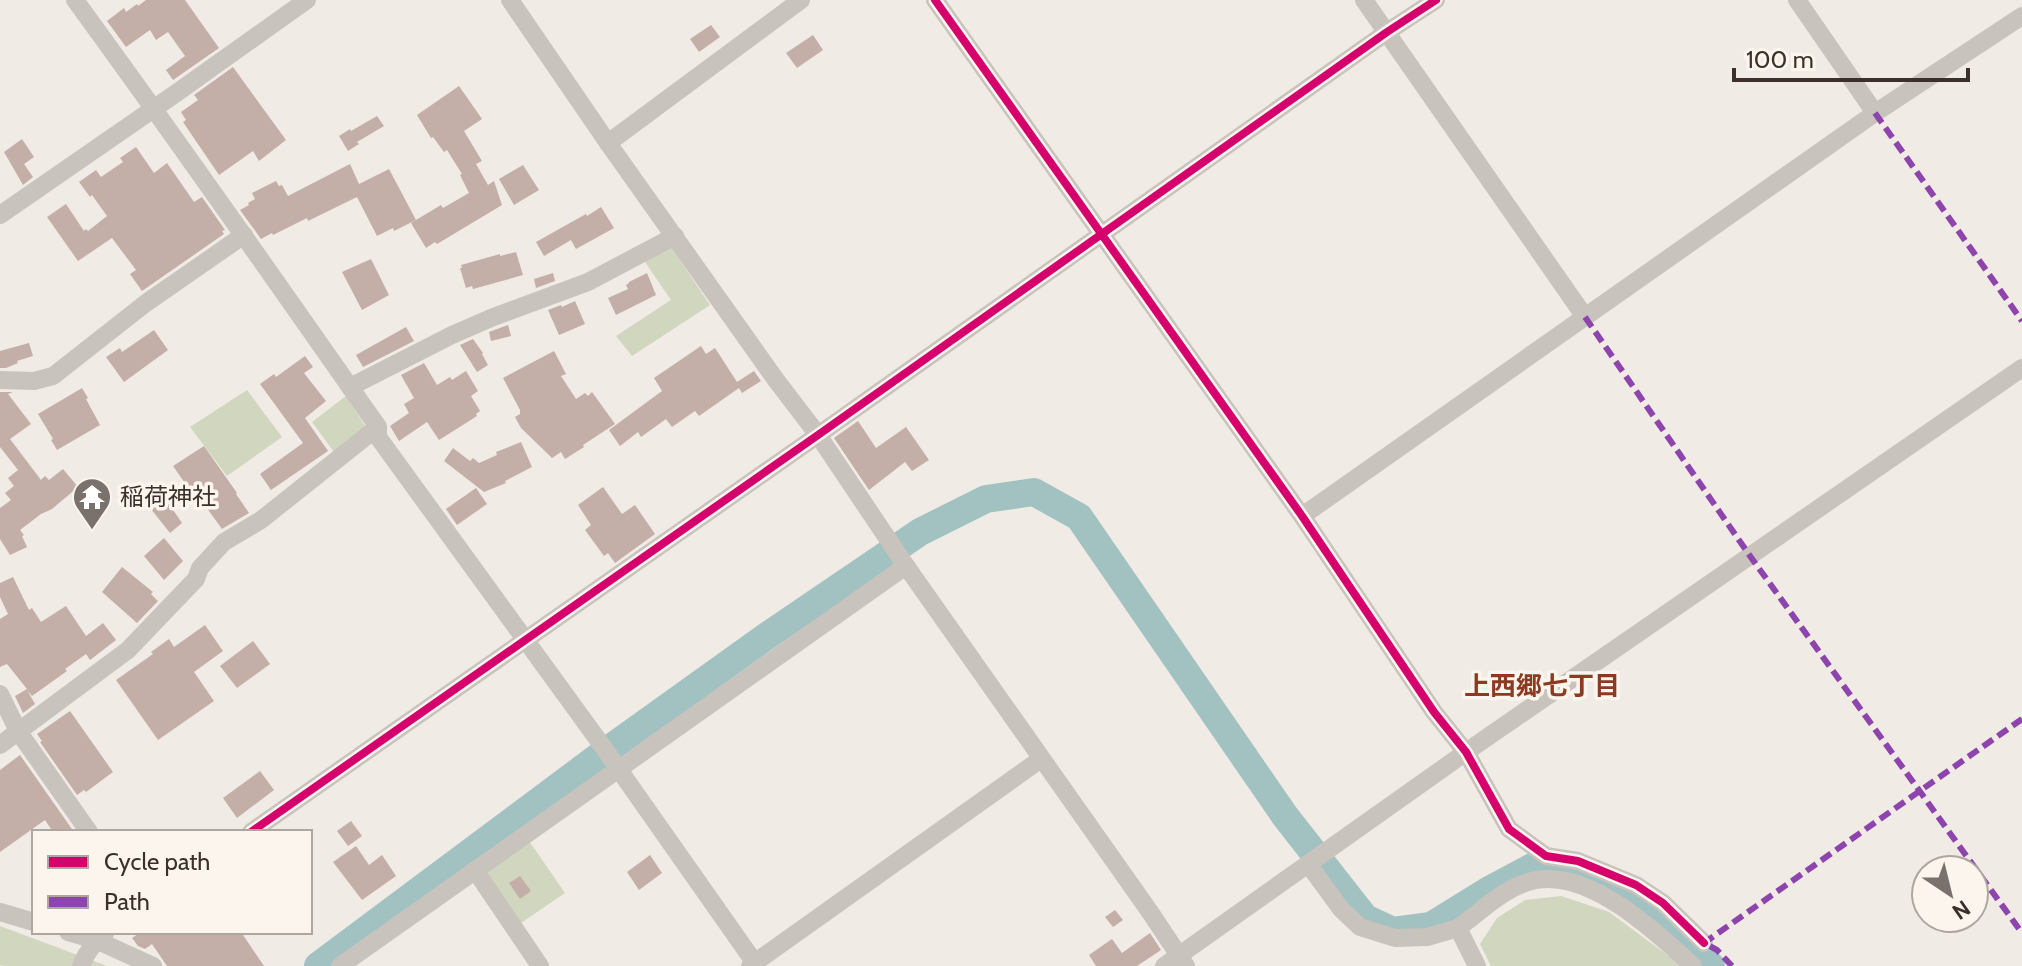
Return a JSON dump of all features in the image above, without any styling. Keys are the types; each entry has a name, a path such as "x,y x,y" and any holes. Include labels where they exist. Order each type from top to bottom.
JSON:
{"street":[{"path":"75,0 378,427 378,437 617,766 754,965 1041,759"},
{"path":"0,215 307,0"},
{"path":"510,0 1150,912 1176,962 1466,752 2022,368"},
{"path":"608,143 801,0"},
{"path":"935,0 1302,516 1434,712 1466,752 1509,829 1546,856 1578,861 1636,885 1663,903 1704,943"},
{"path":"1364,0 1585,317"},
{"path":"254,830 1436,0"},
{"path":"1797,0 1875,113"},
{"path":"1302,516 1875,113 2022,16"},
{"path":"0,380 34,381 53,376 136,310 244,235"},
{"path":"350,387 465,330 588,282 675,236"},
{"path":"0,745 128,650 196,579 200,568 224,542 261,520 378,427"},
{"path":"340,966 904,563"},
{"path":"0,694 18,731 88,830"},
{"path":"1308,864 1341,909 1360,927 1395,938 1427,937 1458,928 1514,888 1535,880 1554,880 1581,886 1615,902 1693,966"},
{"path":"475,870 540,966"},
{"path":"0,912 32,921"},
{"path":"1458,928 1477,966"},
{"path":"83,961 102,936 153,966"}],"green space":[{"path":"669,244 710,305 632,356 616,336 671,300 643,259"},
{"path":"247,390 282,437 227,476 190,427"},
{"path":"346,396 367,429 334,452 312,422"},
{"path":"527,838 565,893 518,925 484,875"},
{"path":"1561,896 1609,912 1682,966 1491,966 1480,944 1497,918 1525,900"},
{"path":"0,926 107,966 0,965"}],"building":[{"path":"146,0 185,0 219,48 173,80 166,70 185,56 168,32 156,40 150,30 126,47 107,21 124,8 126,12"},
{"path":"711,25 720,37 699,52 690,39"},
{"path":"813,35 823,50 797,68 786,53"},
{"path":"233,67 286,140 259,161 253,151 219,175 183,122 186,120 181,112 198,100 194,95"},
{"path":"459,86 482,119 464,131 482,161 476,164 488,185 494,181 502,205 426,248 411,223 469,193 462,174 447,150 444,152 431,138 417,115"},
{"path":"377,116 384,126 348,151 339,136"},
{"path":"22,139 34,157 24,164 33,177 23,185 4,152"},
{"path":"136,147 154,173 167,163 194,202 202,197 225,230 222,231 224,234 142,291 130,274 136,270 112,238 78,261 47,217 66,204 84,231 88,231 107,216 79,182 96,170 101,177 123,162 120,158"},
{"path":"350,164 359,184 389,169 416,220 377,236 357,197 261,239 240,210 255,199 252,193 276,181 288,196"},
{"path":"523,165 539,190 514,205 499,179"},
{"path":"601,207 614,228 576,249 571,240 544,256 536,242"},
{"path":"516,252 523,275 473,289 472,286 466,288 461,265"},
{"path":"371,259 389,295 362,310 342,272"},
{"path":"553,273 555,281 536,288 534,279"},
{"path":"647,273 656,295 616,315 608,298 628,289 626,285 629,282"},
{"path":"575,301 585,324 559,335 548,310"},
{"path":"508,325 511,336 491,341 489,332"},
{"path":"406,327 414,341 363,367 356,355"},
{"path":"154,330 168,350 124,382 106,357 120,348 122,352"},
{"path":"473,339 488,365 477,372 460,345"},
{"path":"29,343 33,356 0,368 0,351"},
{"path":"701,346 706,354 715,348 737,382 754,371 761,381 742,393 739,388 699,416 695,411 672,427 666,419 641,437 638,432 620,446 609,430 662,391 654,378"},
{"path":"554,351 566,374 561,376 576,399 592,392 615,424 565,459 561,452 552,458 521,428 515,417 520,410 503,378"},
{"path":"305,356 313,367 304,373 326,401 305,418 328,451 271,490 260,474 303,443 260,384 274,374 276,377"},
{"path":"424,363 437,385 466,371 478,391 471,396 480,411 439,440 427,422 399,441 390,426 409,413 404,404 414,398 401,375"},
{"path":"82,388 100,425 57,450 38,414"},
{"path":"0,392 13,392 8,394 31,424 10,439 41,480 45,476 49,480 63,469 78,487 20,530 27,547 10,555 0,539 0,508 11,500 5,493 14,486 8,478 18,470 0,447"},
{"path":"858,421 876,448 906,427 929,460 912,471 905,462 869,490 834,438"},
{"path":"521,442 532,467 484,492 444,461 453,448 470,461 473,458 479,463"},
{"path":"204,446 249,513 222,529 173,466"},
{"path":"603,487 622,514 635,505 655,534 615,563 608,553 604,556 585,530 591,525 578,505"},
{"path":"476,488 487,504 457,525 446,509"},
{"path":"165,498 182,523 170,533 151,509"},
{"path":"164,538 183,561 164,580 144,556"},
{"path":"122,567 153,592 151,594 158,601 137,623 102,592"},
{"path":"13,577 29,610 32,608 41,622 66,606 86,636 103,623 116,640 90,660 86,654 32,696 27,690 35,704 23,713 15,696 27,689 7,664 0,667 0,619 8,614 0,597 0,583"},
{"path":"205,625 223,651 194,672 214,701 158,740 116,680 169,639 174,647"},
{"path":"253,641 270,664 237,688 220,666"},
{"path":"70,711 113,772 77,795 37,734"},
{"path":"20,755 73,830 52,830 45,820 0,852 0,770"},
{"path":"260,771 274,790 237,818 223,798"},
{"path":"351,821 362,836 348,846 337,831"},
{"path":"356,846 369,865 382,855 396,876 362,900 333,862"},
{"path":"650,855 662,873 639,890 627,872"},
{"path":"520,876 531,891 520,899 509,883"},
{"path":"1115,910 1123,920 1113,927 1105,917"},
{"path":"1150,933 1161,950 1137,966 1096,966 1089,955 1112,939 1122,953"},
{"path":"138,934 242,934 264,966 167,966 152,944 145,949 132,938"}],"waterway":[{"path":"318,966 594,760 764,638 920,532 986,499 1034,492 1079,517 1285,816 1365,918 1393,931 1431,926 1534,866 1591,876 1643,907 1711,966"}],"marked path":[{"path":"1875,113 2022,321"},
{"path":"1585,317 1750,556 2022,933"},
{"path":"1732,966 1717,950 1704,943 2022,719"}],"cycle path":[{"path":"935,0 1302,516 1434,712 1466,752 1509,829 1546,856 1578,861 1636,885 1663,903 1704,943"},
{"path":"254,830 1436,0"}],"place":[{"name":"稲荷神社","path":"92,531"}],"district":[{"name":"上西郷七丁目","path":"1542,686"}]}
